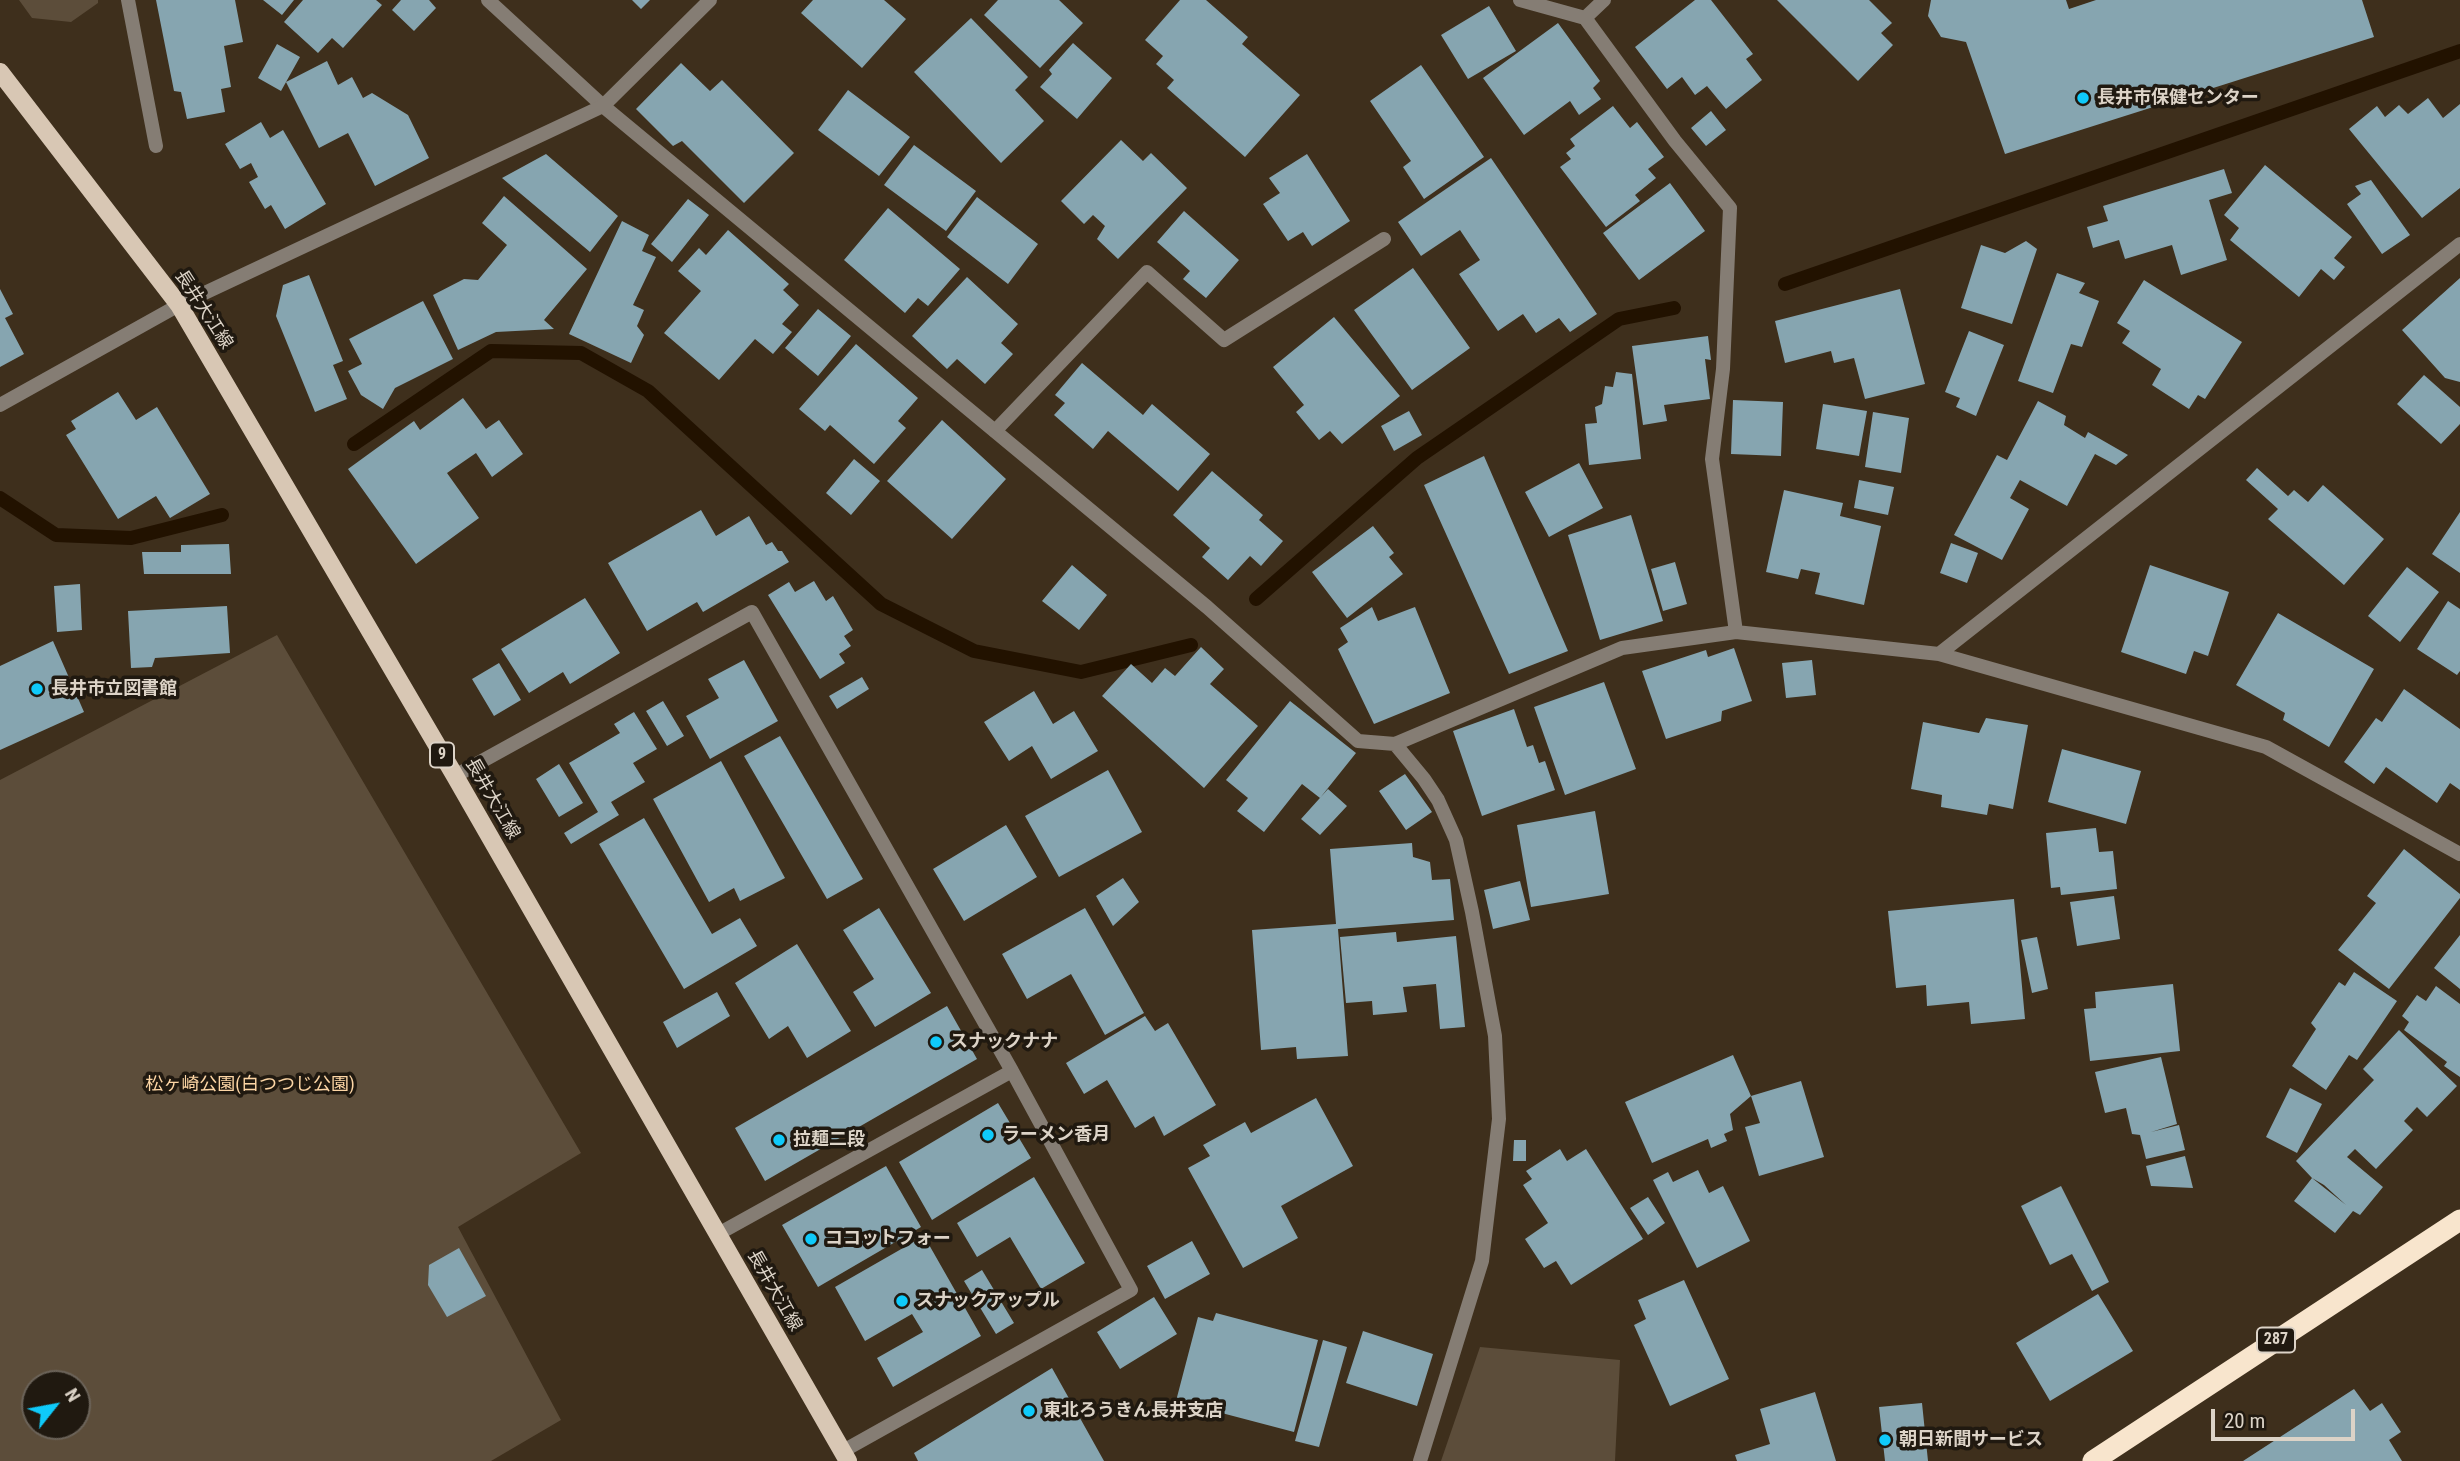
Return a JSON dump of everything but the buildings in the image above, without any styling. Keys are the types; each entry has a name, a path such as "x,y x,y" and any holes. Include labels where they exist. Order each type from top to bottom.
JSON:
{"highway":[{"name":"287","path":"2093,1461 2460,1220"}],"main road":[{"name":"長井大江線","path":"0,72 179,304 455,776 845,1456"}],"street":[{"path":"128,0 156,146"},
{"path":"488,0 603,106 1207,607 1358,741 1395,744 1622,648 1736,632 1939,654 2266,747 2460,854"},
{"path":"0,405 179,304 603,106 710,0"},
{"path":"1520,0 1585,18 1675,141 1730,208 1729,282 1723,369 1712,459 1736,632"},
{"path":"1585,18 1604,0"},
{"path":"995,431 1147,272 1224,340 1384,239"},
{"path":"1939,654 2460,244"},
{"path":"455,776 752,612 1012,1071 1131,1290 845,1456"},
{"path":"1395,744 1438,800 1456,840 1495,1036 1499,1119 1482,1261 1420,1461"},
{"path":"718,1234 1012,1071"}],"green space":[{"path":"19,0 98,0 98,3 71,22 32,18"},
{"name":"松ヶ崎公園(白つつじ公園)","path":"277,635 581,1153 458,1227 561,1420 491,1461 0,1461 0,780"},
{"path":"1480,1347 1620,1360 1615,1461 1441,1461"}],"waterway":[{"path":"1785,284 2460,51"},
{"path":"1256,599 1417,458 1619,319 1674,308"},
{"path":"354,444 491,351 581,353 648,391 881,604 974,651 1081,672 1191,645"},
{"path":"0,498 56,535 131,538 222,515"}],"place":[{"name":"長井市保健センター","path":"2083,98"},
{"name":"長井市立図書館","path":"37,689"},
{"name":"スナックナナ","path":"936,1042"},
{"name":"ラーメン香月","path":"988,1135"},
{"name":"拉麺二段","path":"779,1140"},
{"name":"ココットフォー","path":"811,1239"},
{"name":"スナックアップル","path":"902,1301"},
{"name":"東北ろうきん長井支店","path":"1029,1411"},
{"name":"朝日新聞サービス","path":"1885,1440"}]}
